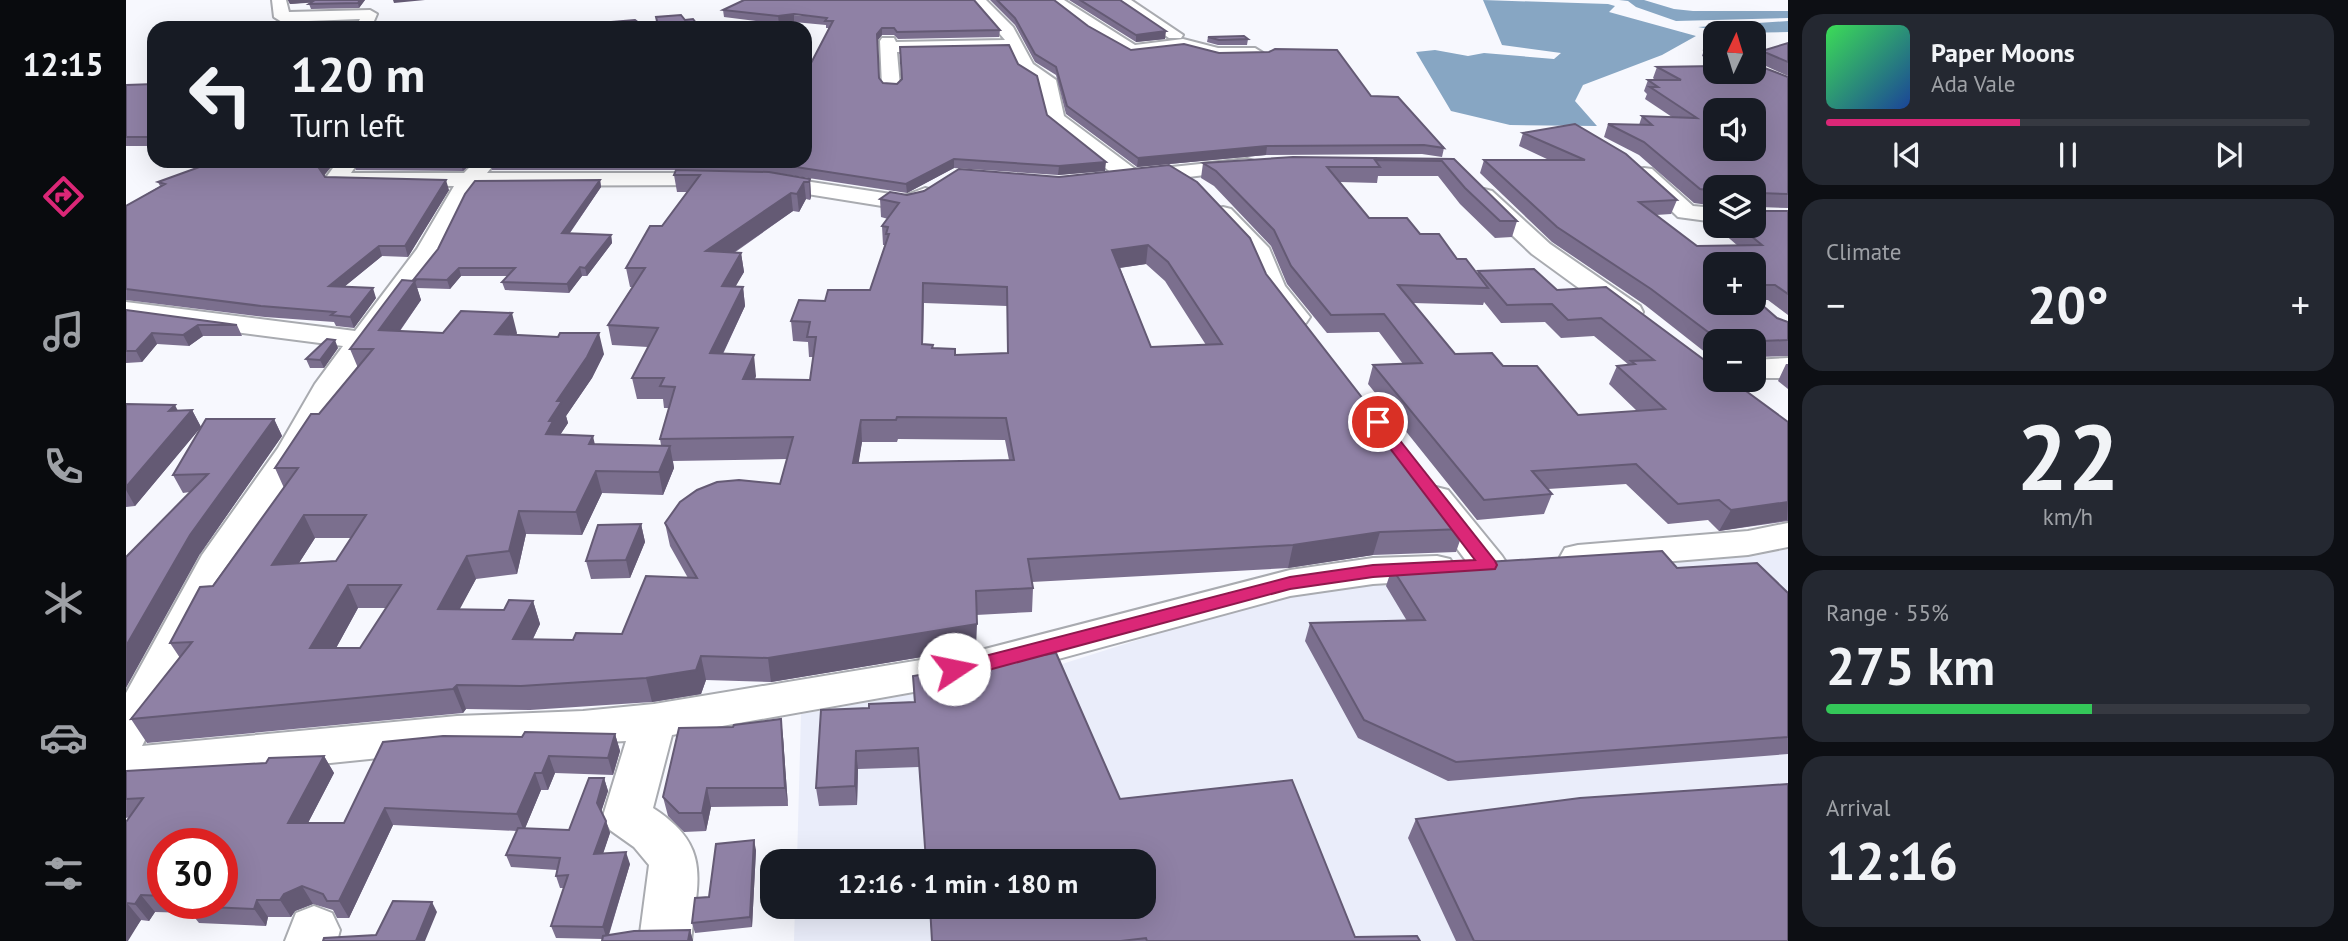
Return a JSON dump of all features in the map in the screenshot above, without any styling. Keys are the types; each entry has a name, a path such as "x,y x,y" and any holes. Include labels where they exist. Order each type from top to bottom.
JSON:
{"street":[{"path":"279,0 282,17 370,14 366,21"},
{"path":"978,0 1007,30 1026,66 1047,80 1055,118 1131,177"},
{"path":"1055,0 1094,28 1132,50 1183,44 1218,53 1268,52"},
{"path":"1121,0 1175,35"},
{"path":"891,86 889,44 1016,45"},
{"path":"1630,161 1686,212 1703,214"},
{"path":"1104,181 1232,165 1274,164"},
{"path":"343,168 336,179 403,181 476,171 650,169 773,181 907,203 916,201 944,183"},
{"path":"403,181 411,168"},
{"path":"126,734 215,564 293,449 359,340 428,251 455,199 476,171"},
{"path":"1172,173 1204,193 1260,253 1273,287 1314,340"},
{"path":"1473,184 1541,249 1653,329"},
{"path":"126,310 359,340"},
{"path":"1766,369 1785,370 1788,367"},
{"path":"1422,479 1489,565"},
{"path":"126,766 457,733 583,728 654,720 981,665 1290,583 1373,571 1489,565 1748,543 1788,535"},
{"path":"654,720 627,816 651,832 674,860 664,941"}],"shaded area":[{"path":"1788,549 1788,941 794,941 795,919 1156,919 1156,849 797,849 801,714 1037,672 1292,591 1754,556"}],"water":[{"path":"1483,0 1608,4 1615,6 1609,12 1696,36 1662,55 1583,85 1575,101 1597,126 1510,125 1451,111 1416,52 1435,50 1468,56 1484,53 1554,59 1561,53 1502,45"},
{"path":"1619,0 1644,0 1674,9 1693,11 1788,11 1788,18 1676,21 1636,7 1628,1"},
{"path":"1788,21 1788,32 1766,32 1766,22"}],"building":[{"path":"315,0 360,0 358,3 309,4"},
{"path":"744,0 974,0 1000,30 897,32 894,28 882,28 877,34 879,78 883,83 897,84 902,79 900,47 1009,45 1018,64 1037,76 1047,115 1106,162 1059,166 954,159 906,184 802,168 812,168 812,61 833,21 794,14 778,16 723,10"},
{"path":"997,0 1054,0 1088,26 1131,50 1184,44 1219,53 1269,52 1275,49 1337,50 1371,96 1398,97 1444,148 1424,145 1267,146 1138,158 1067,106 1056,67 1035,54 1015,18"},
{"path":"1080,0 1120,0 1166,31 1136,35"},
{"path":"681,15 685,20 695,21 657,21 656,17"},
{"path":"1244,36 1248,39 1219,40 1208,37"},
{"path":"1788,43 1788,62 1766,53 1766,50"},
{"path":"1703,66 1703,84 1766,84 1766,69 1788,77 1788,194 1766,193 1766,175 1703,175 1703,189 1700,189 1644,142 1608,124 1652,125 1642,116 1697,118 1650,87 1658,87 1648,80 1681,80 1657,67"},
{"path":"147,84 147,137 126,137 126,85"},
{"path":"1575,124 1626,154 1677,200 1639,202 1697,246 1762,245 1754,238 1766,238 1766,211 1788,211 1788,294 1775,285 1766,285 1766,252 1703,252 1703,315 1766,315 1766,308 1777,318 1788,322 1788,340 1766,341 1766,329 1704,329 1651,289 1557,227 1484,160 1585,160 1523,133"},
{"path":"1293,157 1454,159 1517,221 1500,221 1465,188 1442,161 1375,160 1380,167 1327,167 1369,218 1407,218 1420,234 1439,234 1457,259 1466,259 1488,288 1398,285 1455,354 1492,353 1503,366 1537,366 1578,415 1665,409 1617,366 1635,364 1631,361 1654,360 1601,318 1568,320 1552,304 1507,305 1478,271 1534,269 1557,290 1606,287 1703,359 1703,392 1747,392 1788,422 1788,502 1731,510 1719,500 1678,504 1636,464 1532,471 1552,494 1484,500 1373,365 1422,363 1384,314 1331,315 1291,266 1274,230 1216,171 1203,163"},
{"path":"1169,165 1197,182 1250,238 1266,274 1464,529 1380,532 1293,545 1028,559 1033,588 976,591 977,624 768,658 701,656 696,670 646,678 521,686 457,685 453,689 131,719 192,642 170,643 200,587 213,586 298,468 275,468 311,414 319,414 373,349 350,349 402,280 415,281 379,330 443,333 461,311 512,313 495,334 558,337 560,333 599,333 587,357 557,401 562,401 549,421 553,421 546,434 593,436 589,444 670,446 659,472 596,471 576,512 519,511 509,551 467,556 438,609 504,610 509,600 533,601 513,639 573,640 576,633 622,634 646,576 697,578 665,523 680,502 697,490 717,482 739,480 780,484 793,437 660,439 675,387 660,386 664,378 632,378 658,328 608,325 645,268 626,268 650,226 662,226 700,175 674,175 676,170 769,172 810,179 809,182 804,182 797,194 791,193 706,251 741,253 722,286 743,287 710,353 754,355 743,379 810,380 816,337 807,337 810,322 791,321 799,300 825,301 828,290 870,290 889,234 886,234 888,227 882,226 899,203 880,199 890,192 907,195 924,191 959,169 1059,177","holes":["1148,245 1168,262 1222,344 1151,347 1112,250","923,283 1007,287 1008,353 955,355 955,349 932,348 933,345 922,344","897,417 1006,418 1014,460 853,463 861,420 896,420","304,515 366,515 336,561 272,565","348,585 401,585 360,648 310,648"]},
{"path":"197,168 319,168 325,177 446,180 405,246 379,246 329,286 373,288 350,317 331,315 335,312 261,306 126,289 126,206 165,184 158,182"},
{"path":"600,180 562,233 611,235 585,268 580,267 567,284 502,282 515,268 459,268 447,280 414,279 438,249 465,194 475,181"},
{"path":"126,310 237,325 198,325 183,335 152,333 136,351 126,351"},
{"path":"327,339 335,340 320,360 306,359"},
{"path":"126,404 175,405 169,411 192,410 126,487"},
{"path":"206,419 274,419 190,535 126,646 126,557 208,474 173,475"},
{"path":"641,524 626,560 586,561 598,525"},
{"path":"1662,551 1677,568 1757,563 1788,593 1788,737 1456,762 1364,720 1310,623 1425,620 1392,568"},
{"path":"1056,653 1120,799 1292,780 1355,937 1417,936 1420,941 1147,941 1146,938 1121,941 932,941 931,919 1156,919 1156,849 925,849 918,748 856,751 855,786 816,788 821,710 915,702 913,676"},
{"path":"781,719 785,788 707,788 702,813 679,813 663,797 679,728 733,727"},
{"path":"525,732 615,734 608,758 549,756 542,773 535,773 517,814 385,808 339,901 327,901 323,894 302,886 284,894 280,900 257,900 254,909 238,908 238,828 147,828 147,895 141,895 135,904 126,905 126,822 143,798 126,799 126,771 266,763 269,758 324,756 288,823 344,823 383,742 443,736 522,737"},
{"path":"589,778 604,778 597,803 606,821 594,854 626,852 603,927 551,926 568,875 556,876 560,858 506,855 518,828 569,830"},
{"path":"1788,784 1788,941 1474,941 1416,819 1580,798"},
{"path":"754,840 750,917 692,923 695,898 709,897 716,844"},
{"path":"393,901 432,902 416,941 323,941 324,938 376,935"},
{"path":"690,930 688,941 602,941 603,936 634,931"}],"route":[{"path":"954,669 981,665 1290,583 1373,571 1489,565 1378,422"}]}
